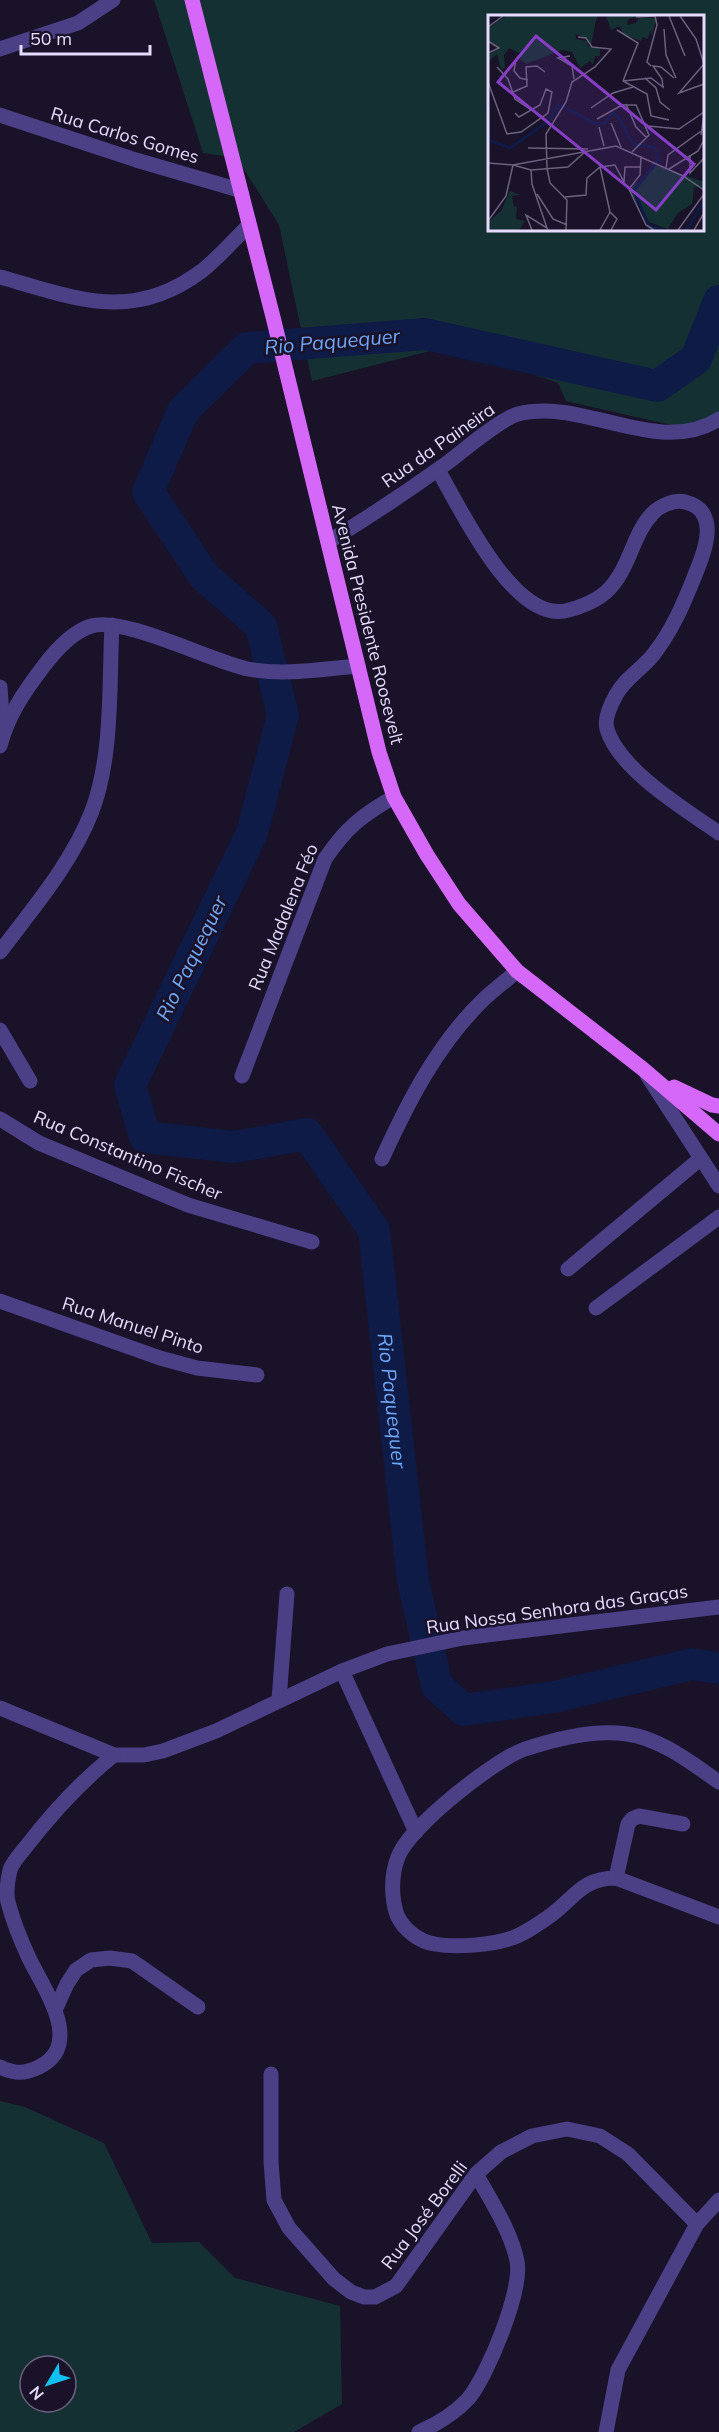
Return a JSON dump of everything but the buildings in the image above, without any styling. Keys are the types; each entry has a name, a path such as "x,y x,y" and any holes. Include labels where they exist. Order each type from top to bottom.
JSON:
{"main road":[{"name":"Avenida Presidente Roosevelt","path":"192,0 273,317 379,752 394,797 427,855 459,904 517,971 643,1069 719,1134"},
{"path":"643,1069 682,1093 719,1106"}],"street":[{"path":"0,49 78,23 113,0"},
{"name":"Rua Carlos Gomes","path":"0,115 136,160 239,190"},
{"path":"0,277 76,298 109,303 133,303 178,286 203,270 249,225"},
{"name":"Rua da Paineira","path":"328,542 393,501 516,414 544,411 660,433 689,430 709,425 719,419"},
{"path":"438,470 508,584 525,600 548,611 564,611 587,604 606,592 629,559 652,513 664,505 681,501 694,504 703,512 707,520 703,554 682,608 653,655 616,693 609,712 607,728 618,749 646,781 719,833"},
{"path":"2,740 17,701 54,652 89,626 112,625 136,630 233,665 262,670 312,670 358,666"},
{"path":"0,952 68,859 92,810 105,751 112,625"},
{"path":"0,687 2,740"},
{"name":"Rua Madalena Féo","path":"242,1077 325,859 339,838 354,822 394,797"},
{"path":"382,1159 420,1083 453,1034 482,1001 517,971"},
{"path":"0,1030 30,1081"},
{"path":"643,1069 719,1186"},
{"name":"Rua Constantino Fischer","path":"0,1119 39,1143 188,1205 312,1242"},
{"path":"568,1269 700,1159"},
{"path":"596,1308 719,1217"},
{"name":"Rua Manuel Pinto","path":"0,1301 160,1358 197,1368 257,1375"},
{"path":"279,1700 287,1594"},
{"name":"Rua Nossa Senhora das Graças","path":"0,1708 114,1755 144,1755 163,1751 216,1731 279,1700 313,1687 342,1671 387,1654 463,1638 719,1607"},
{"path":"342,1671 416,1832"},
{"path":"719,1782 676,1753 650,1740 628,1734 603,1733 524,1750 480,1774 416,1832 398,1856 392,1902 400,1921 410,1932 419,1939 435,1944 476,1944 512,1938 549,1917 589,1882 601,1878 616,1878 719,1917"},
{"path":"0,2067 11,2073 28,2072 46,2063 56,2050 60,2030 56,2008 29,1958 7,1900 10,1868 41,1827 82,1780 114,1755"},
{"path":"616,1878 628,1824 632,1819 639,1816 683,1824"},
{"path":"56,2008 76,1970 91,1960 110,1958 132,1961 198,2007"},
{"name":"Rua José Borelli","path":"271,2074 271,2162 274,2200 289,2228 334,2279 351,2292 364,2297 375,2297 396,2286 476,2174 501,2152 532,2136 567,2129 600,2136 628,2154 697,2224"},
{"path":"419,2432 439,2423 469,2397 487,2370 516,2287 518,2264 511,2241 476,2174"},
{"path":"606,2432 618,2370 697,2224 719,2200"}],"green space":[{"path":"154,0 719,0 719,421 697,431 566,401 558,383 464,350 430,351 312,381 279,225 237,158 203,153"},
{"path":"0,2101 25,2107 104,2143 152,2243 199,2242 235,2278 340,2306 342,2404 294,2432 0,2432"}],"waterway":[{"name":"Rio Paquequer","path":"719,301 696,359 657,386 425,334 247,348 183,411 148,492 204,576 261,626 283,715 252,833 130,1085 145,1137 234,1147 307,1134 374,1230 413,1581 437,1686 464,1710 554,1697 692,1664 719,1668"}]}
